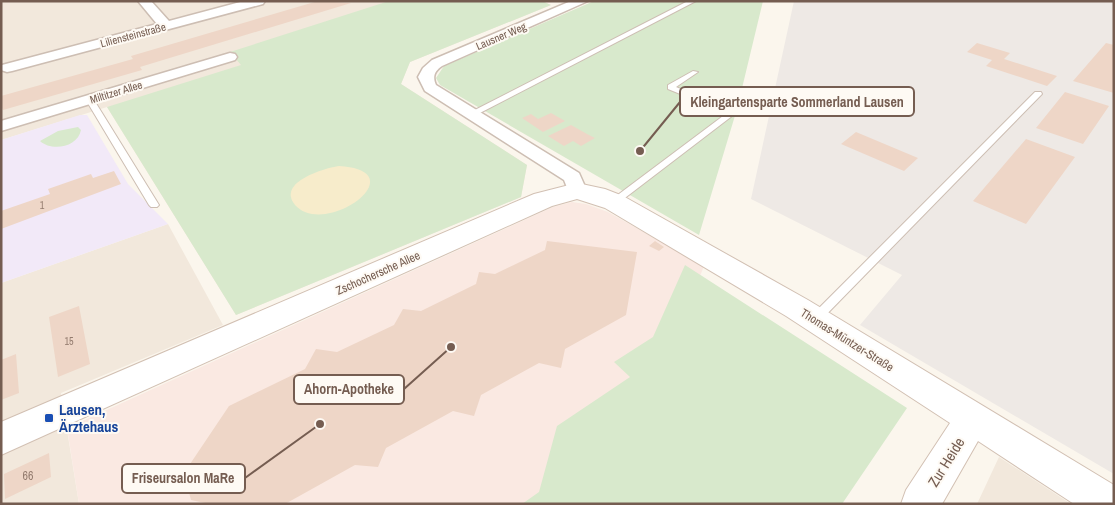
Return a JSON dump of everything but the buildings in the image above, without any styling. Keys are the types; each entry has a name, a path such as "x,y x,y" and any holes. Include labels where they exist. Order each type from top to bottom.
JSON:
{"street":[{"path":"144,1 166,26"},
{"name":"Liliensteinstraße","path":"7,68 259,1"},
{"name":"Lausner Weg","path":"473,113 430,88 426,82 425,75 429,68 582,1"},
{"name":"Miltitzer Allee","path":"1,126 230,57"},
{"path":"473,113 572,177 577,191"},
{"name":"Thomas-Müntzer-Straße","path":"577,191 596,195 614,202 814,320 972,420 1110,504"},
{"name":"Zschochersche Allee","path":"1,439 544,200 577,191"},
{"name":"Zur Heide","path":"920,504 972,420"}],"lane":[{"path":"473,113 692,1"},
{"path":"614,202 732,113 671,87 695,72"},
{"path":"814,320 1038,94"},
{"path":"90,100 154,205"}],"shaded area":[{"path":"1,1 542,1 551,5 410,62 401,84 527,165 521,197 236,315 107,107 1,140"},
{"path":"794,1 1114,1 1114,474 860,325 902,275 751,199"},
{"path":"80,115 87,115 128,184 168,224 1,283 1,140"},
{"path":"572,202 586,204 608,212 704,266 687,308 549,504 79,504 67,428 553,207"},
{"path":"168,224 223,325 61,393 79,504 1,504 1,283"},
{"path":"999,457 1071,504 977,504"}],"green space":[{"path":"389,1 542,1 551,5 410,62 401,84 527,165 521,197 236,315 107,107 241,65 230,52"},
{"path":"594,1 763,1 737,109 699,235 440,85 436,78 444,66"},
{"path":"78,127 81,130 79,136 70,144 57,147 40,141 58,131"},
{"path":"685,265 907,408 842,504 522,504 539,492 557,426 630,377 614,362 653,337"}],"sand":[{"path":"339,166 361,171 370,179 368,190 358,200 343,209 326,214 309,213 295,205 291,197 292,189 297,183 314,173"}],"place":[{"name":"Kleingartensparte Sommerland Lausen","path":"640,151"},
{"name":"Ahorn-Apotheke","path":"451,347"},
{"name":"Lausen, Ärztehaus","path":"49,418"},
{"name":"Friseursalon MaRe","path":"320,424"}]}
